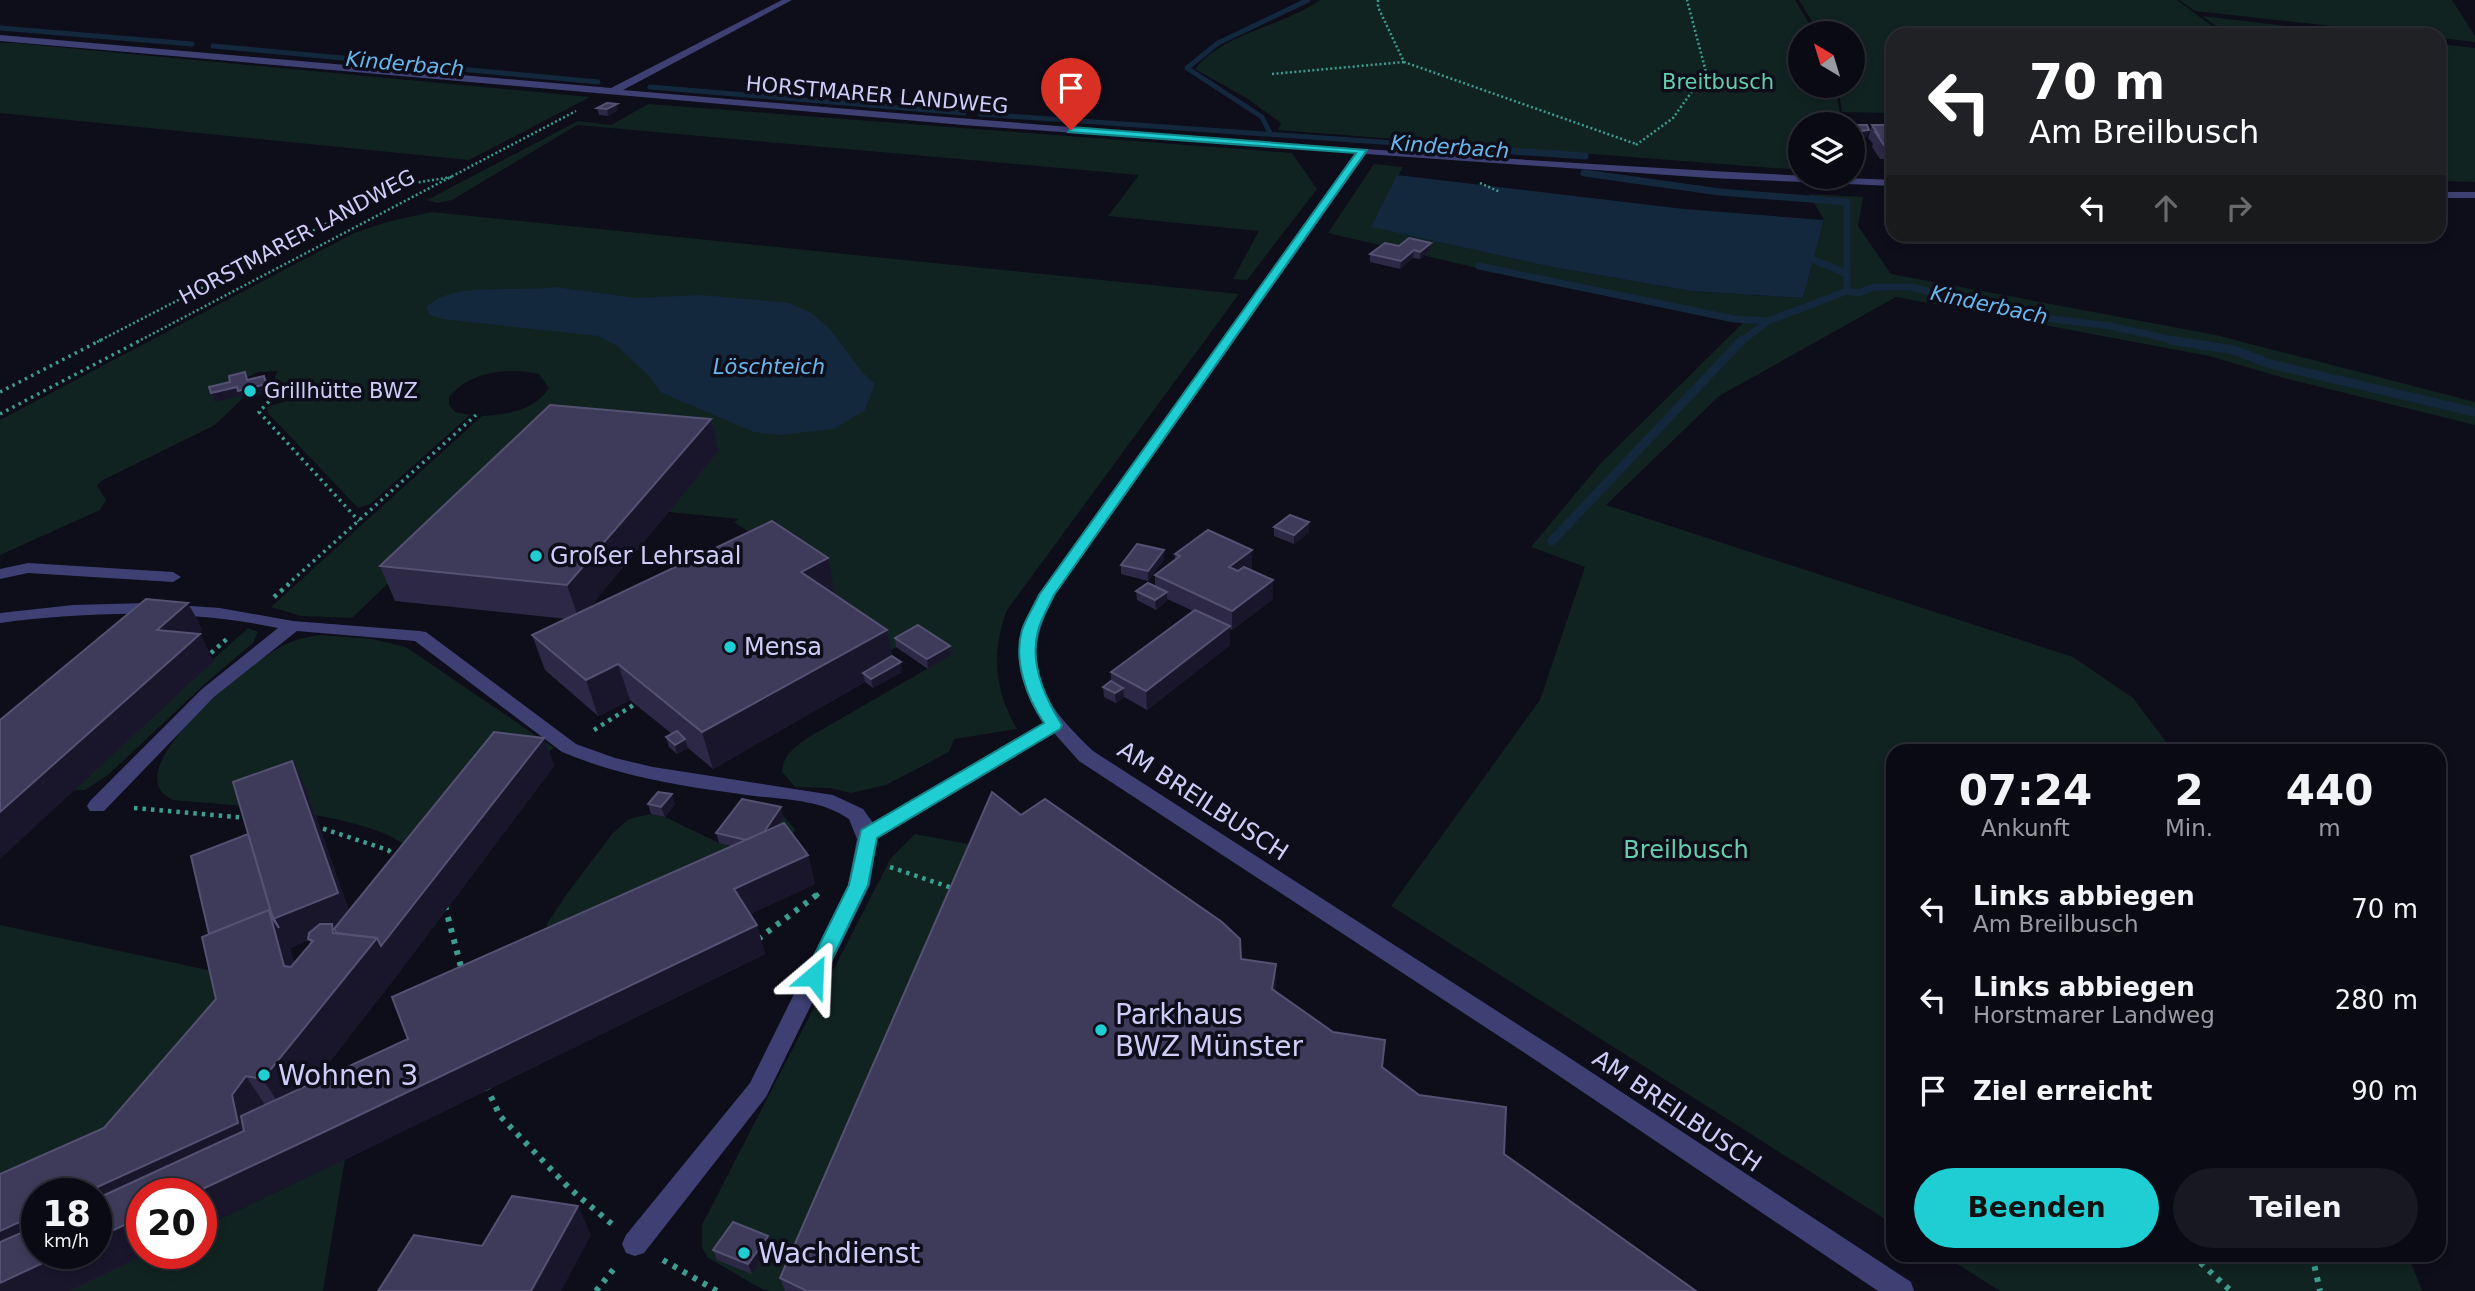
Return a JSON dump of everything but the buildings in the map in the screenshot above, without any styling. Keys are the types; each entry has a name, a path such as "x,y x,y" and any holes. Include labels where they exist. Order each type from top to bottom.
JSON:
{"street":[{"path":"611,92 788,0"},
{"name":"HORSTMARER LANDWEG","path":"0,38 963,122 1769,179 1886,183"},
{"name":"AM BREILBUSCH","path":"1363,150 1047,595 1030,631 1028,669 1042,708 1054,725 1086,757 1548,1056 1901,1291"},
{"path":"2446,195 2475,195"},
{"path":"0,575 28,568 173,577"},
{"path":"0,618 67,608 128,607 246,615 293,626 420,636 569,748 594,759 697,781 835,802 857,815 868,835 866,858 859,885 758,1090 635,1244"},
{"path":"97,806 208,693 262,647 293,626"},
{"path":"868,835 1054,725"}],"path":[{"path":"1378,0 1378,7 1404,62"},
{"path":"1628,152 1673,118 1706,72 1687,0"},
{"path":"1272,74 1404,62 1636,144"},
{"name":"HORSTMARER LANDWEG","path":"0,414 611,92"},
{"path":"0,392 401,185 424,178 454,177"},
{"path":"265,381 272,384 275,395 259,412 359,521 476,415"},
{"path":"569,748 635,704"},
{"path":"97,806 200,811 251,818"},
{"path":"301,824 326,828 388,850 405,865"},
{"path":"866,858 960,891"},
{"path":"748,946 821,892 829,883"},
{"path":"444,902 458,946 464,984"},
{"path":"480,1073 500,1116 569,1188 635,1244 717,1291"},
{"path":"2200,1262 2231,1291"},
{"path":"2314,1262 2320,1291"}],"green space":[{"name":"Breitbusch","path":"1320,0 1795,0 1808,21 1788,21 1788,98 1837,98 1840,112 1788,112 1788,169 1278,130 1281,123 1248,99 1195,69 1222,46"},
{"path":"1799,0 2177,0 2215,28 1886,28 1886,113 1842,112 1840,98 1866,98 1866,21 1812,21"},
{"path":"2179,0 2452,0 2475,36 2475,42 2446,39 2446,28 2350,28 2195,11"},
{"path":"2202,16 2304,28 2219,28"},
{"path":"0,43 590,97 469,160 0,113"},
{"path":"2446,45 2475,48 2475,182 2446,181"},
{"path":"648,104 1292,153 1317,189 1247,280 1233,279 1259,231 1108,216 1139,175 577,125 452,200 437,203 427,200 578,121 611,125"},
{"name":"Breilbusch","path":"1374,164 1403,167 1372,227 1547,266 1690,291 1803,298 1824,220 1809,194 1863,197 1858,226 1891,274 2216,335 2475,402 2475,425 2284,378 2209,356 1896,297 1719,396 1606,505 2073,657 2133,698 2168,744 1886,744 1886,1220 1391,906 1540,700 1585,567 1531,547 1601,463 1743,323 1537,282 1328,233"},
{"path":"431,212 1239,294 1007,610 999,641 997,671 1003,700 1017,729 954,739 949,752 886,785 851,793 830,788 795,787 782,772 785,760 791,751 809,737 951,655 919,634 891,650 849,623 808,607 835,592 734,522 739,519 669,512 718,451 437,536 352,618 301,616 271,607 482,416 520,410 536,402 549,388 539,374 515,371 491,373 468,381 458,388 449,397 449,405 455,412 470,415 370,504 358,508 268,413 267,407 290,400 292,396 285,393 286,388 273,381 278,371 258,372 244,379 242,399 215,425 101,481 97,486 106,500 100,510 0,555 0,420 354,233"},
{"path":"248,628 258,632 253,643 208,681 108,775 85,790 73,790 79,780"},
{"path":"320,635 372,639 406,647 554,748 411,850 392,837 365,827 263,808 173,800 158,786 160,766 173,743 219,693 284,645"},
{"path":"651,814 665,817 719,843 784,817 795,829 786,858 796,888 777,902 734,903 545,957 547,924 566,895 613,833 629,819"},
{"path":"915,834 979,846 790,1291 769,1291 707,1257 702,1247 702,1225 891,858"},
{"path":"0,925 226,974 240,1037 58,1178 21,1178 21,1208 0,1226"},
{"path":"345,1159 323,1291 69,1291 126,1264 126,1269 217,1269 217,1220"},
{"path":"1954,1262 2411,1262 2422,1291 2000,1291"}],"water":[{"path":"1397,175 1684,209 1824,220 1803,298 1690,291 1547,266 1371,227"},
{"name":"Löschteich","path":"555,287 636,298 701,295 789,303 811,313 829,328 862,372 875,384 865,410 834,429 780,435 754,432 660,392 650,377 616,345 598,336 443,319 430,315 426,308 436,299 467,291"}],"waterway":[{"path":"1270,133 1262,117 1187,68 1218,43 1308,0"},
{"name":"Kinderbach","path":"0,28 192,44"},
{"name":"Kinderbach","path":"213,46 598,82"},
{"name":"Kinderbach","path":"650,87 964,113"},
{"name":"Kinderbach","path":"980,114 1509,151"},
{"name":"Kinderbach","path":"1484,149 1585,156"},
{"name":"Kinderbach","path":"1584,173 1720,192 1847,202 1847,274"},
{"path":"1801,254 1847,274"},
{"path":"1479,266 1734,319 1768,321"},
{"name":"Kinderbach","path":"1847,274 1847,291"},
{"name":"Kinderbach","path":"1847,291 1859,293 1874,287 1912,287 2011,314 2110,326 2180,342"},
{"path":"1768,321 1847,291"},
{"path":"1741,342 1768,321"},
{"path":"1552,541 1742,340"},
{"name":"Kinderbach","path":"2170,340 2180,342"},
{"name":"Kinderbach","path":"2180,342 2234,350 2270,364 2475,412"}],"place":[{"name":"Grillhütte BWZ","path":"250,391"},
{"name":"Großer Lehrsaal","path":"536,556"},
{"name":"Mensa","path":"730,647"},
{"name":"Parkhaus BWZ Münster","path":"1101,1030"},
{"name":"Wohnen 3","path":"264,1075"},
{"name":"Wachdienst","path":"744,1253"}],"route":[{"path":"814,976 859,885 866,858 868,835 1054,725 1042,708 1028,669 1030,631 1047,595 1363,150 1071,130"}]}
